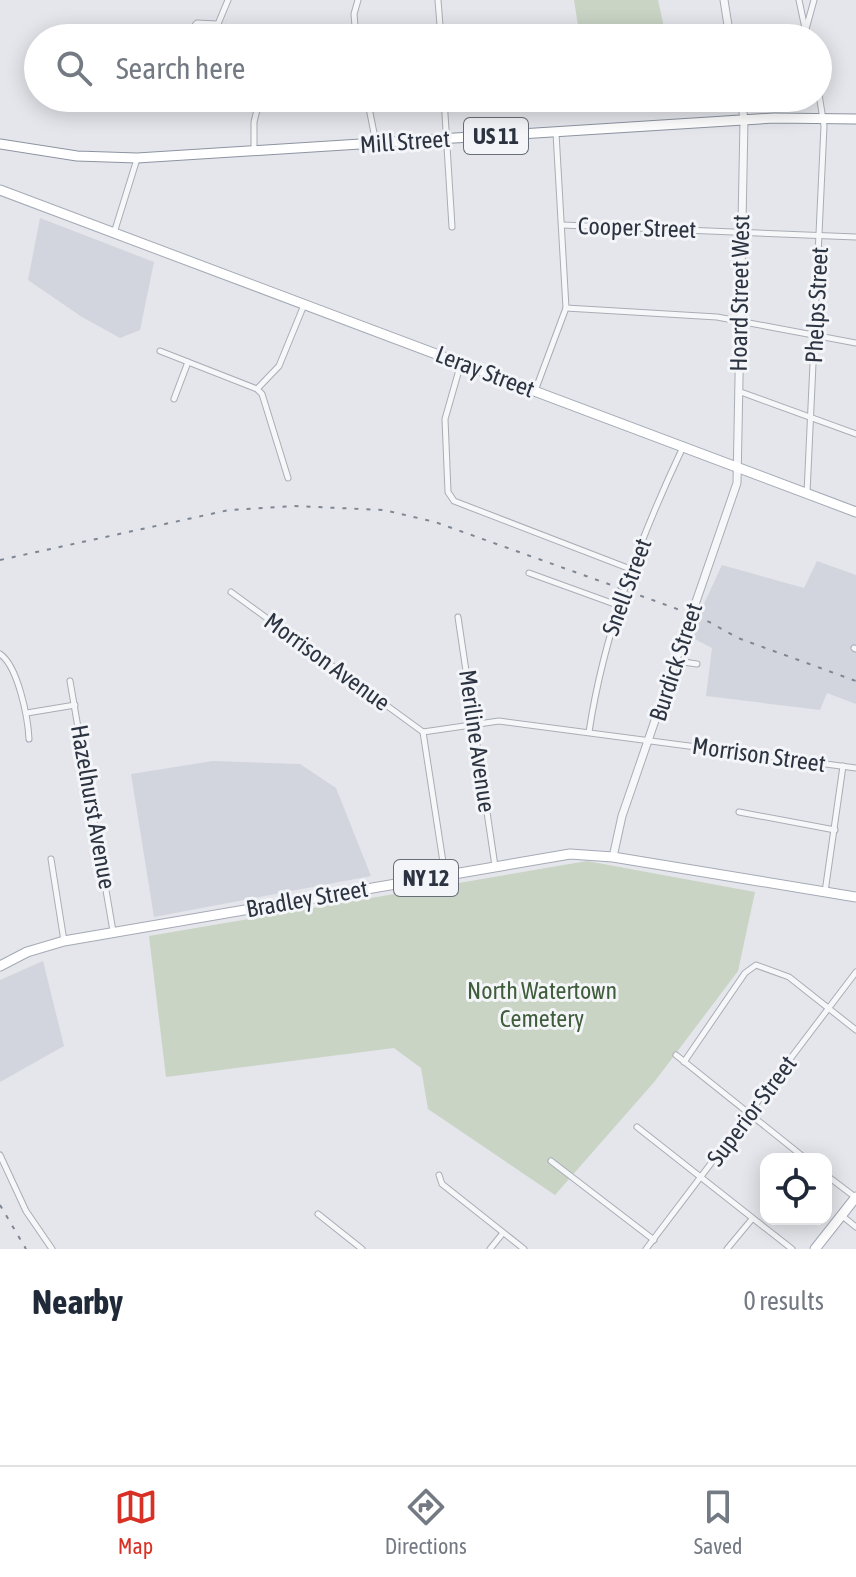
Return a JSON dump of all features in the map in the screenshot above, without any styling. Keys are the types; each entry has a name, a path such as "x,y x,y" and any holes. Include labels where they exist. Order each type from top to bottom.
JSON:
{"main road":[{"name":"Mill Street","path":"1,146 77,156 137,158 744,120 856,119"},
{"name":"Leray Street","path":"0,187 132,240 856,512"},
{"name":"Bradley Street","path":"0,966 27,952 64,941 570,854 613,857 856,897"},
{"path":"815,1249 856,1198"}],"street":[{"path":"196,24 218,24 228,0"},
{"path":"357,24 358,0"},
{"path":"438,0 440,24"},
{"path":"724,0 728,24"},
{"path":"799,0 804,24"},
{"path":"810,24 814,0"},
{"path":"254,151 257,112"},
{"path":"370,112 376,144"},
{"path":"445,112 452,227"},
{"name":"Hoard Street West","path":"737,466 743,112"},
{"name":"Phelps Street","path":"807,493 820,235 822,112"},
{"path":"535,391 566,308 556,132"},
{"path":"114,233 137,158"},
{"name":"Cooper Street","path":"562,225 856,237"},
{"path":"257,389 279,366 305,304"},
{"path":"566,308 693,314 856,343"},
{"path":"160,351 257,389 262,394 288,478"},
{"path":"174,399 188,362"},
{"path":"461,363 445,419 448,492 454,501 633,570"},
{"path":"738,391 856,434"},
{"name":"Snell Street","path":"589,732 598,672 633,570 683,446"},
{"name":"Burdick Street","path":"613,857 622,816 651,741 736,489 737,466"},
{"path":"529,573 620,606"},
{"name":"Morrison Avenue","path":"231,592 423,732"},
{"name":"Meriline Avenue","path":"458,617 495,866"},
{"path":"0,654 9,663 27,713 29,739"},
{"path":"676,661 697,664"},
{"name":"Hazelhurst Avenue","path":"70,681 113,932"},
{"path":"27,713 75,705"},
{"name":"Morrison Street","path":"423,732 499,721 856,768"},
{"path":"423,732 445,875"},
{"path":"825,892 843,766"},
{"path":"739,812 835,830"},
{"path":"51,859 64,941"},
{"path":"684,1062 750,968 773,968 856,1030"},
{"name":"Superior Street","path":"646,1249 856,972"},
{"path":"676,1055 798,1153"},
{"path":"637,1127 792,1249"},
{"path":"0,1155 26,1211 52,1249"},
{"path":"551,1161 654,1240"},
{"path":"439,1175 442,1184 524,1249"},
{"path":"832,1180 856,1198"},
{"path":"318,1214 362,1249"},
{"path":"841,1215 856,1227"},
{"path":"727,1249 752,1219"},
{"path":"490,1249 503,1233"}],"shaded area":[{"path":"40,218 154,262 140,330 120,338 82,317 28,280"},
{"path":"817,561 856,575 856,704 827,693 820,710 706,696 712,648 689,636 722,565 804,588"},
{"path":"213,761 300,764 336,788 371,876 154,917 131,774"},
{"path":"43,961 64,1046 0,1082 0,980"}],"green space":[{"path":"574,0 658,0 663,24 578,24"},
{"name":"North Watertown Cemetery","path":"587,861 755,892 738,971 655,1081 555,1195 428,1109 421,1068 394,1048 166,1077 149,936"}],"railway":[{"path":"0,560 229,510 293,506 384,510 435,522 600,581 702,618 738,638 856,681"},
{"path":"0,1205 26,1249"}]}
